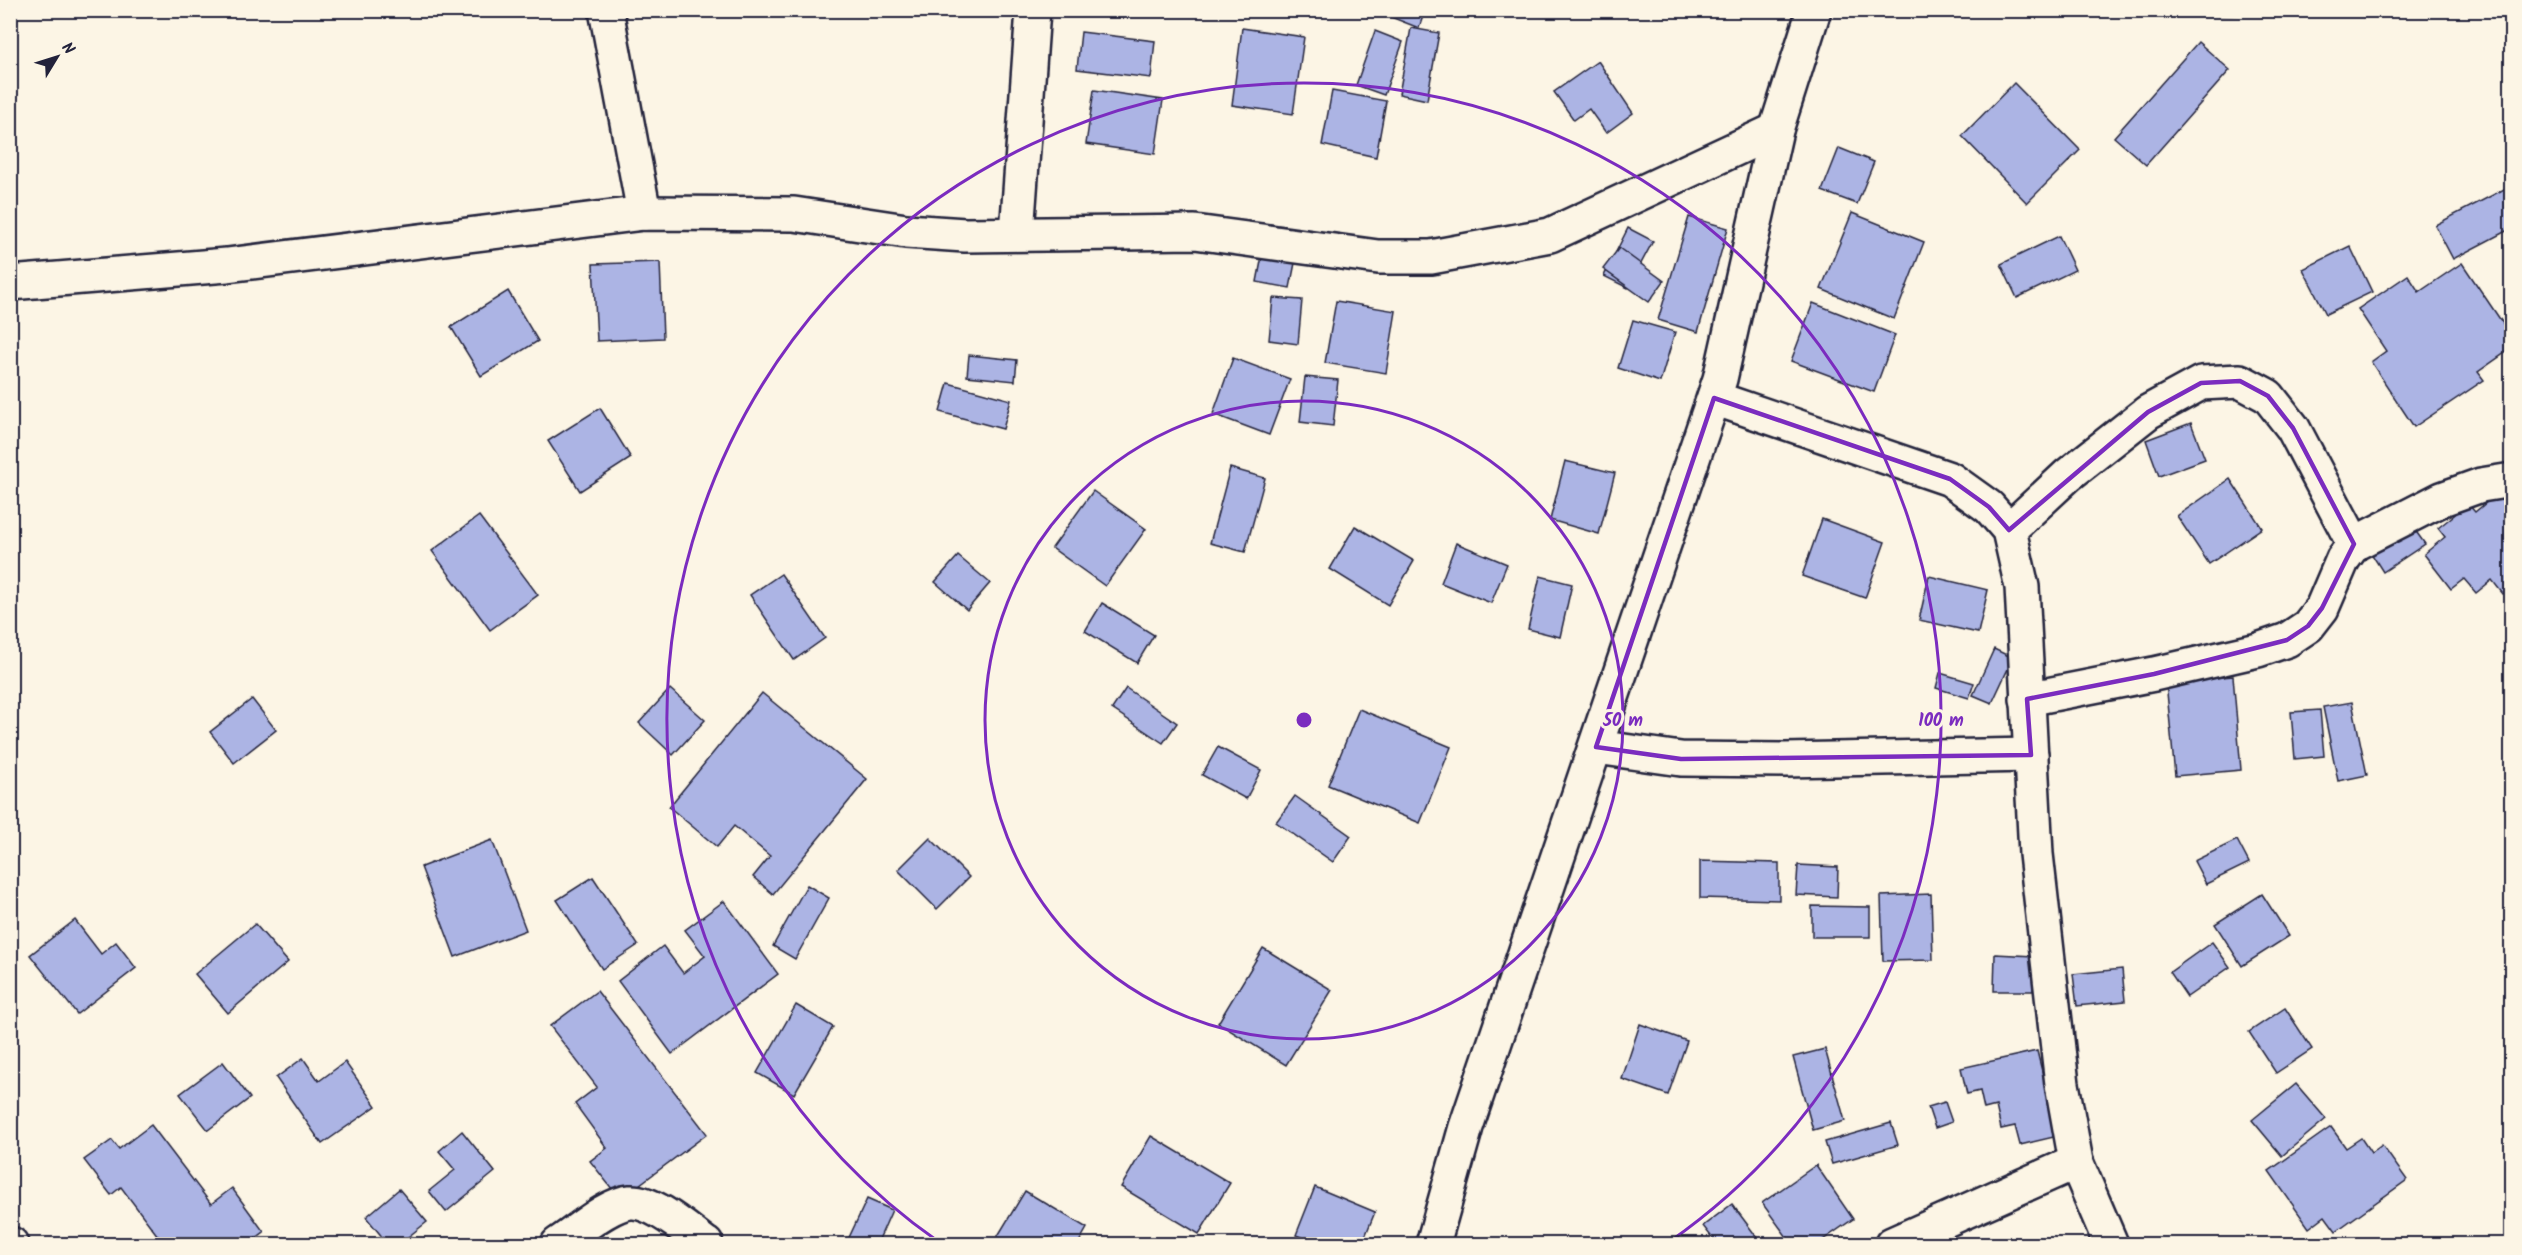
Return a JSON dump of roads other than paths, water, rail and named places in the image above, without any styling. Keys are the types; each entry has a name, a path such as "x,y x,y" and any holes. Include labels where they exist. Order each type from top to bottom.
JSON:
{"street":[{"path":"606,10 644,213"},
{"path":"1017,233 1033,10"},
{"path":"1433,1245 1466,1127 1720,379 1776,130 1814,10"},
{"path":"10,283 227,266 644,213 794,214 906,231 965,235 1195,232 1378,257 1431,257 1550,235 1776,130"},
{"path":"2009,530 2068,475 2148,412 2201,383 2240,381 2268,396 2293,428 2354,544"},
{"path":"1714,398 1950,479 1989,507 2009,530 2022,587 2036,854 2053,1016 2076,1162 2110,1245"},
{"path":"2027,699 2154,674 2258,650 2287,640 2308,626 2322,608 2343,560 2354,544 2442,499 2481,484 2511,480"},
{"path":"1596,747 1681,759 1785,760 2031,755"},
{"path":"1892,1245 2076,1162"},
{"path":"558,1245 608,1210 629,1202 642,1203 664,1214 706,1245"}]}
